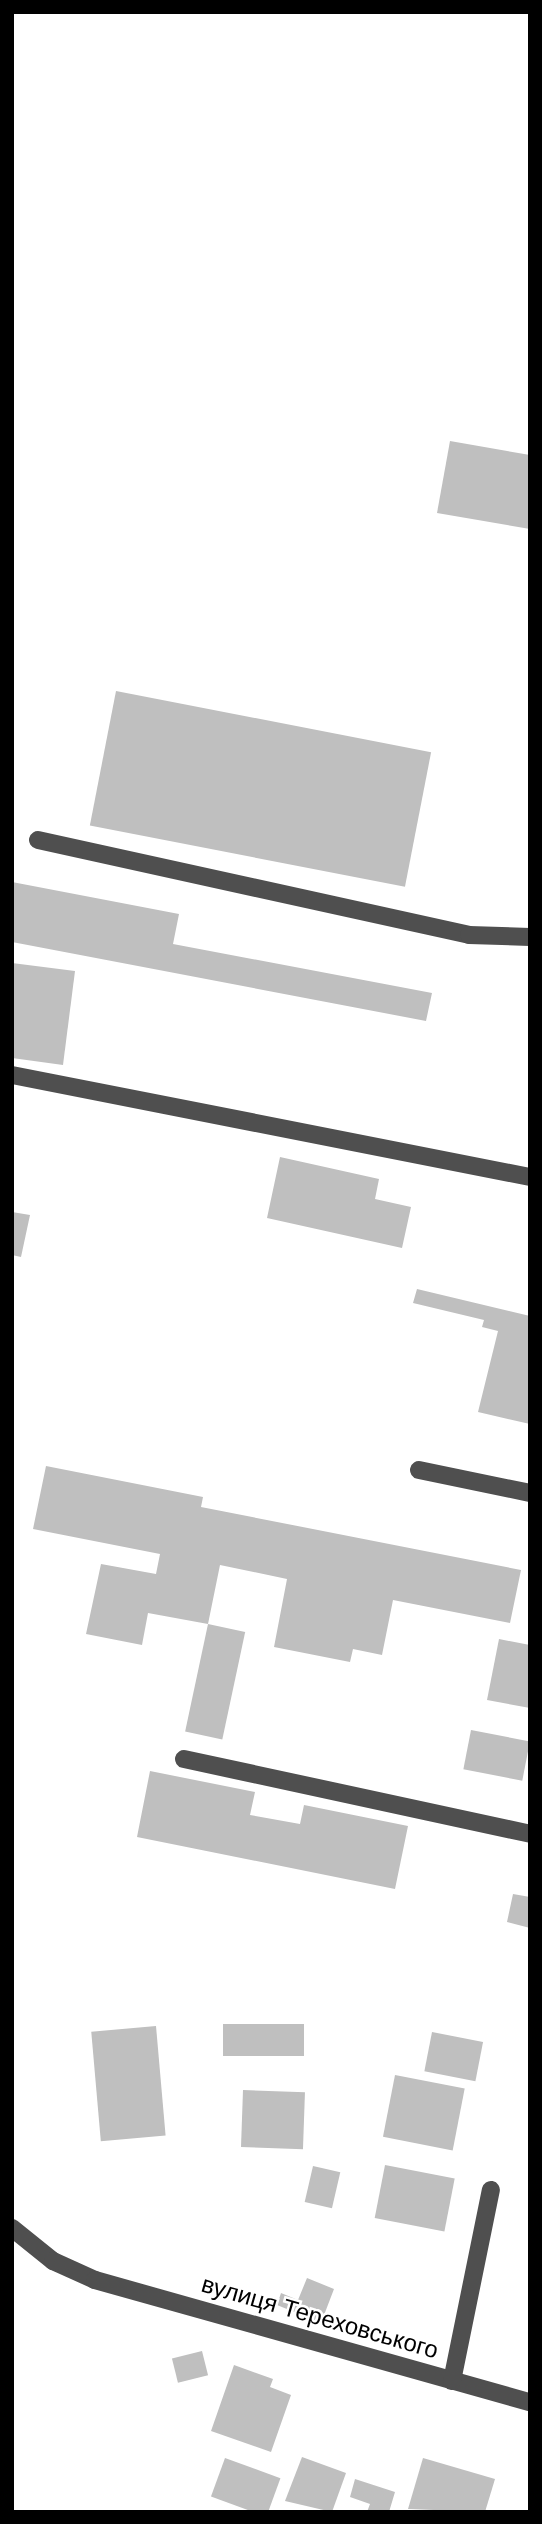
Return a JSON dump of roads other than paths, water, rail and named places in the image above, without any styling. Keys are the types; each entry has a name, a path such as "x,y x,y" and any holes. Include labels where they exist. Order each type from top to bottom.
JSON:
{"street":[{"path":"38,840 469,935 530,937"},
{"path":"12,1075 530,1177"},
{"path":"419,1470 530,1493"},
{"path":"184,1759 530,1834"},
{"path":"452,2381 491,2190"},
{"name":"вулиця Тереховського","path":"12,2228 53,2261 95,2280 530,2402"}]}
